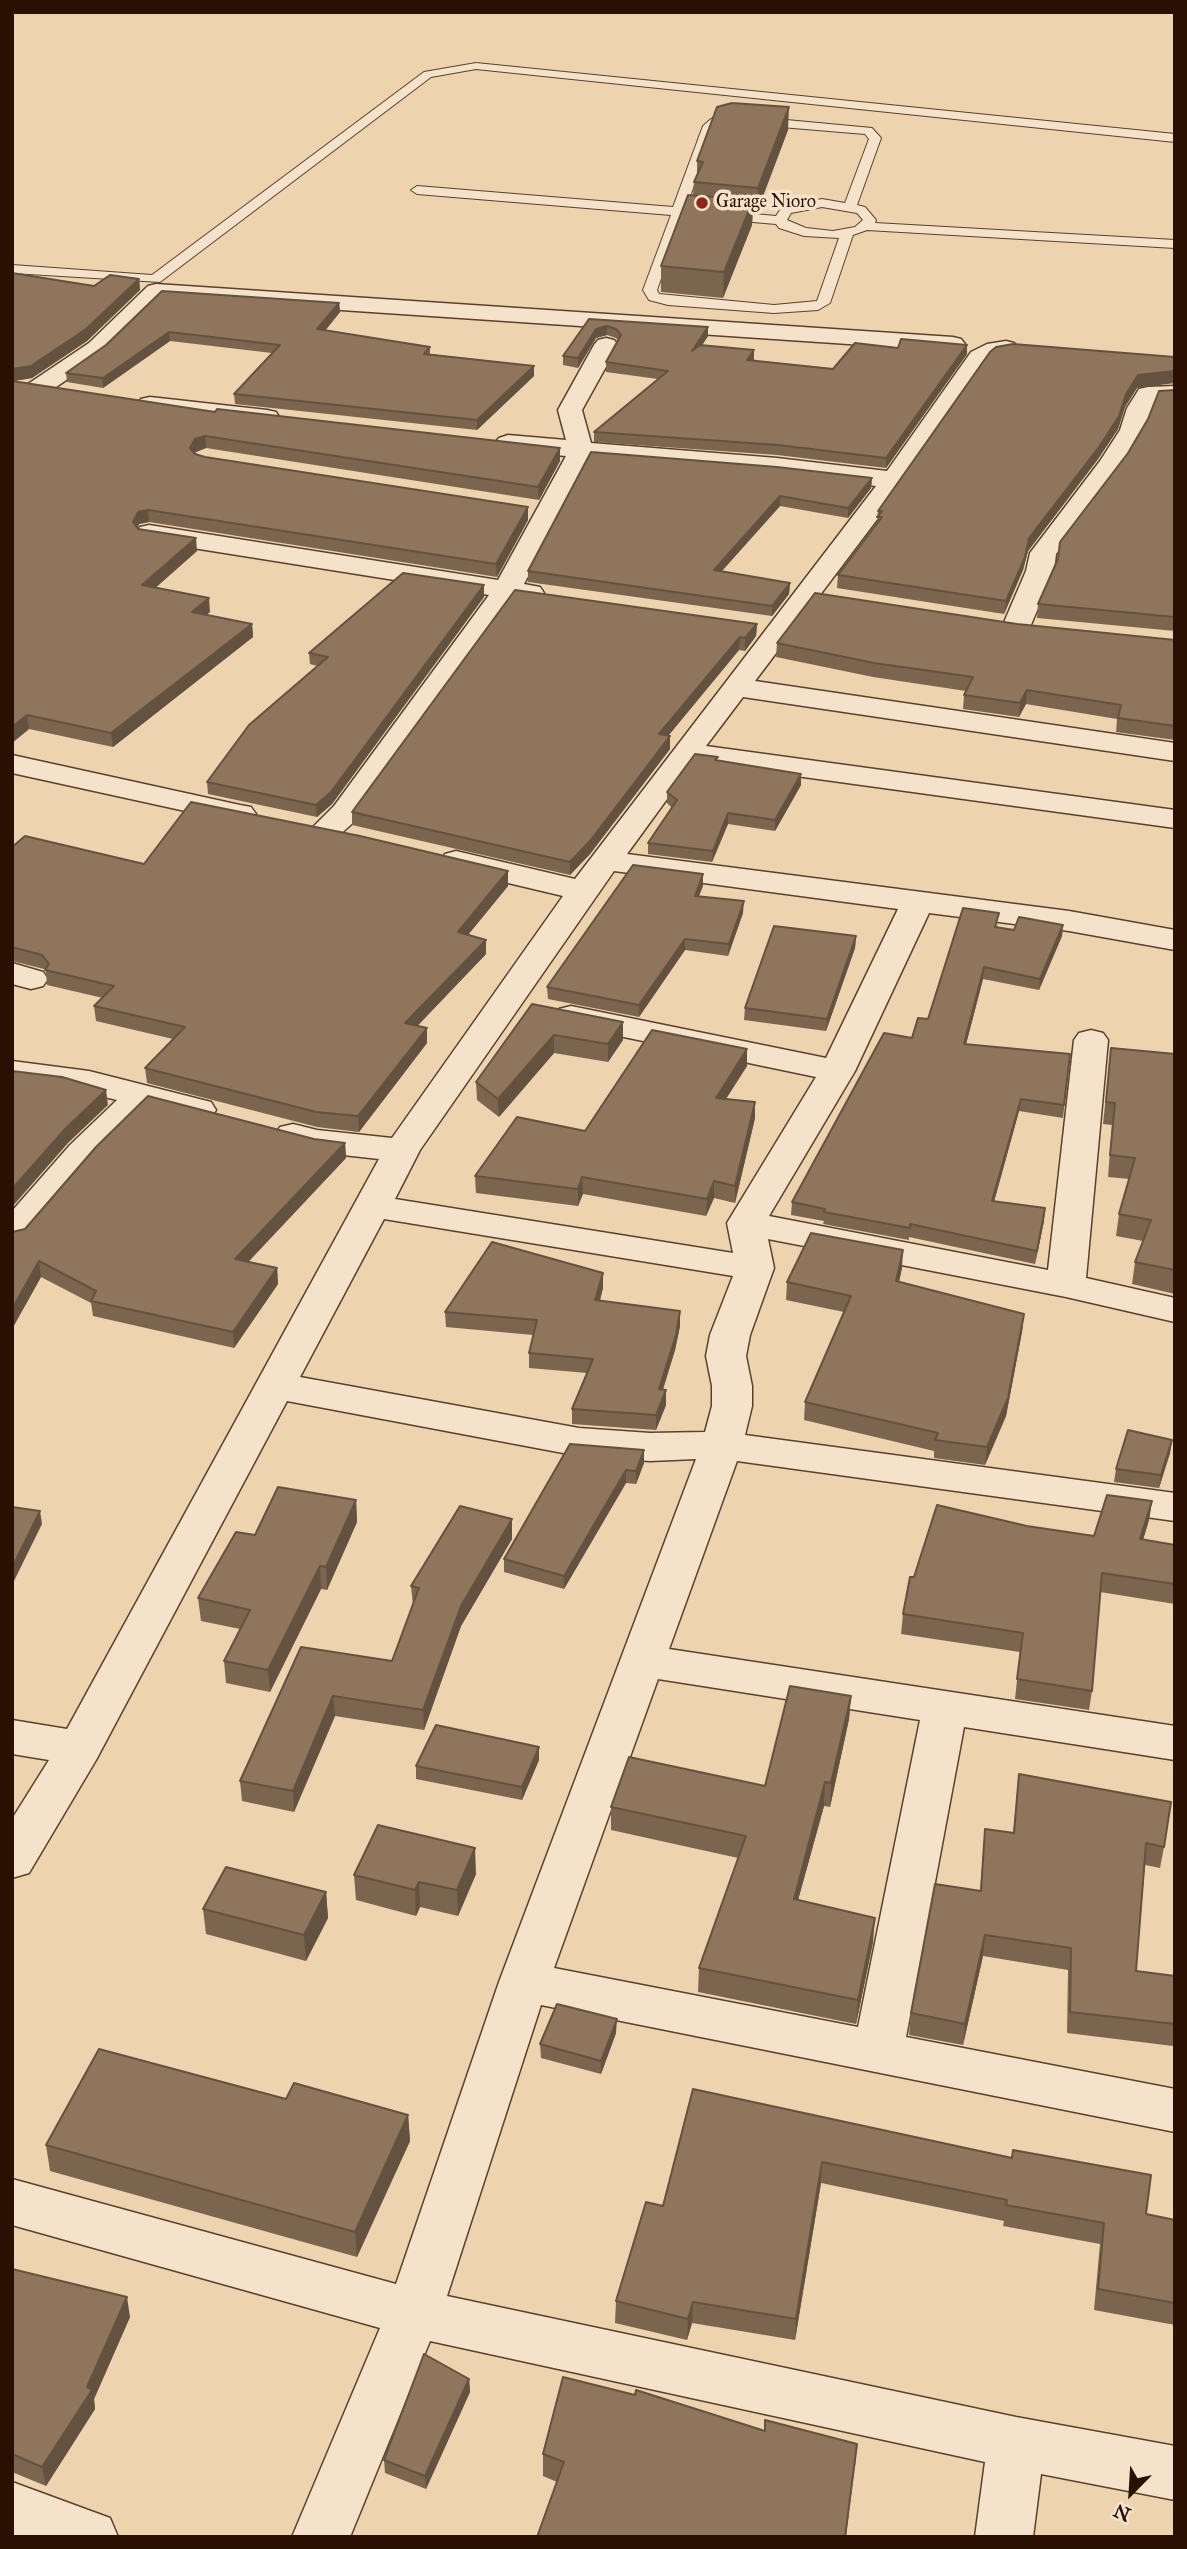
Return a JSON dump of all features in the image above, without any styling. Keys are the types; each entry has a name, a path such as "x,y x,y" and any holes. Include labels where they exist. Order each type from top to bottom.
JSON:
{"street":[{"path":"12,1860 80,1748 402,1150 583,891 736,687 768,627 821,597 894,480 979,358 987,351 1015,348 156,291 97,348 24,387"},
{"path":"296,827 345,813 507,590 546,512 581,451 570,410 606,345"},
{"path":"24,387 76,394"},
{"path":"1017,626 1040,570 1043,553 1111,464 1132,430 1139,408 1148,394 1175,393"},
{"path":"129,401 285,419"},
{"path":"486,441 777,466 894,480"},
{"path":"519,508 546,512"},
{"path":"149,533 562,597"},
{"path":"736,687 1175,752"},
{"path":"686,752 1175,819"},
{"path":"12,764 361,839"},
{"path":"426,855 583,891"},
{"path":"607,861 1069,922 1175,940"},
{"path":"321,2537 414,2313 524,1982 722,1445 732,1406 732,1386 726,1356 728,1345 755,1268 746,1223 837,1071 917,903"},
{"path":"505,1003 837,1071"},
{"path":"1066,1285 1091,1040"},
{"path":"12,1072 89,1082 316,1141 402,1150"},
{"path":"12,1234 83,1153 142,1095"},
{"path":"371,1206 755,1268"},
{"path":"746,1223 1066,1285 1175,1310"},
{"path":"276,1386 579,1442 650,1447 722,1445 1175,1507"},
{"path":"642,1661 1175,1742"},
{"path":"878,2052 945,1707"},
{"path":"12,1737 80,1748"},
{"path":"524,1982 1175,2111"},
{"path":"12,2203 414,2313 1016,2443 1175,2473"},
{"path":"1004,2537 1016,2443"},
{"path":"12,2509 89,2537"}],"lane":[{"path":"12,269 155,279 428,74 476,66 1175,138"},
{"path":"847,233 822,303 798,310 668,302 654,297 650,290 709,126 733,119 868,131 875,138 850,207"},
{"path":"436,179 680,207"},
{"path":"418,190 783,215 814,204 850,207 868,220 1175,244"},
{"path":"783,215 784,225 804,232 847,233 868,220 1175,233"}],"building":[{"path":"732,103 789,107 758,188 694,182 703,162 697,161 717,107"},
{"path":"688,195 753,200 724,272 661,266"},
{"path":"12,273 94,286 110,275 139,279 86,329 31,366 12,369"},
{"path":"162,291 339,303 317,329 430,347 424,354 534,366 477,420 234,394 280,345 169,332 103,378 66,373 106,345"},
{"path":"589,319 708,327 692,351 700,345 754,350 747,360 833,369 855,343 898,348 901,339 967,345 886,458 778,445 594,432 668,371 606,362 621,335 616,329 607,326 596,329 578,358 563,356"},
{"path":"1013,344 1175,357 1175,371 1138,375 1126,394 1119,416 1099,447 1029,538 1025,557 1006,601 838,575 882,517 877,517 882,511 878,511 990,352 996,347"},
{"path":"12,381 215,412 217,409 560,448 538,487 205,436 195,439 190,448 195,454 205,457 528,507 496,564 148,510 138,512 133,522 138,529 196,538 142,585 209,598 192,612 252,624 111,733 27,715 12,727"},
{"path":"1175,390 1175,617 1038,604 1058,559 1060,542 1128,453 1148,419 1159,391"},
{"path":"591,452 777,467 872,478 848,508 780,496 714,570 790,583 772,606 528,571"},
{"path":"403,573 484,585 331,792 316,805 207,782 249,725 328,657 309,653"},
{"path":"515,590 757,624 745,638 740,637 659,734 670,736 590,841 570,862 352,812"},
{"path":"815,593 1017,624 1175,640 1175,726 1118,718 1121,705 1027,690 1020,703 964,695 973,677 874,663 777,643"},
{"path":"695,754 718,757 715,760 801,774 775,820 728,813 713,851 648,843 677,800 667,792"},
{"path":"191,802 360,836 508,871 458,932 486,940 405,1023 427,1028 358,1116 316,1112 145,1068 185,1027 94,1006 114,986 45,970 49,964 42,955 12,947 12,847 25,836 144,864"},
{"path":"633,865 703,874 695,896 744,901 729,944 685,939 639,1005 547,987"},
{"path":"963,908 999,913 995,927 1014,930 1019,917 1063,925 1040,979 984,967 964,1044 1070,1054 1064,1105 1021,1099 992,1201 1045,1208 1037,1251 910,1224 910,1228 824,1212 825,1209 792,1202 884,1033 912,1038 918,1018 928,1019"},
{"path":"774,926 856,936 827,1019 745,1008"},
{"path":"532,1004 623,1022 608,1044 554,1035 498,1099 476,1082"},
{"path":"652,1030 747,1049 716,1098 755,1102 735,1186 714,1181 707,1199 582,1177 578,1189 475,1176 517,1117 585,1131"},
{"path":"1111,1048 1175,1054 1175,1270 1135,1262 1151,1220 1119,1214 1135,1158 1110,1155 1115,1103 1106,1102"},
{"path":"12,1071 62,1077 106,1090 66,1128 12,1189"},
{"path":"148,1096 314,1139 345,1143 235,1259 277,1268 233,1332 91,1301 96,1291 39,1261 12,1309 12,1232 25,1229 96,1147"},
{"path":"811,1233 903,1250 896,1281 1024,1314 1008,1398 987,1447 935,1440 938,1433 805,1402 851,1296 787,1282"},
{"path":"492,1242 603,1273 595,1300 680,1311 676,1335 659,1389 666,1390 656,1415 572,1409 593,1359 529,1353 537,1320 445,1312"},
{"path":"1128,1430 1172,1440 1161,1475 1116,1469"},
{"path":"570,1444 644,1450 636,1471 626,1470 564,1576 504,1559"},
{"path":"278,1487 356,1500 326,1567 320,1566 268,1670 224,1661 250,1610 198,1598 236,1532 255,1535"},
{"path":"1107,1495 1152,1501 1140,1539 1175,1545 1175,1584 1102,1573 1092,1691 1017,1679 1023,1633 903,1614 910,1577 914,1577 937,1505 1027,1526 1094,1536"},
{"path":"460,1506 512,1519 461,1606 423,1710 333,1696 293,1791 240,1781 301,1647 392,1661 419,1588 411,1586"},
{"path":"12,1507 40,1511 12,1568"},
{"path":"790,1686 851,1696 831,1783 825,1782 794,1899 875,1918 858,2000 699,1968 746,1836 611,1807 629,1757 765,1786"},
{"path":"436,1725 539,1747 522,1787 416,1766"},
{"path":"1019,1774 1171,1802 1164,1847 1146,1843 1136,1971 1175,1976 1175,2024 1070,2012 1071,1948 985,1935 965,2024 911,2013 935,1884 981,1891 985,1829 1014,1833"},
{"path":"378,1825 475,1848 457,1890 419,1882 415,1890 354,1875"},
{"path":"226,1867 326,1892 304,1935 203,1909"},
{"path":"557,2004 617,2019 601,2061 540,2044"},
{"path":"99,2049 286,2099 294,2083 408,2115 355,2232 46,2145"},
{"path":"693,2089 1012,2158 1013,2150 1151,2175 1146,2214 1175,2220 1175,2303 1098,2289 1104,2223 1006,2205 1007,2200 822,2162 796,2319 693,2302 688,2319 616,2301 646,2202 663,2206"},
{"path":"12,2269 127,2297 87,2387 92,2390 42,2467 12,2454"},
{"path":"424,2354 469,2379 425,2476 384,2460"},
{"path":"563,2377 635,2395 636,2390 765,2431 765,2420 857,2444 845,2537 537,2537 564,2462 543,2454"}],"place":[{"name":"Garage Nioro","path":"702,203"}]}
